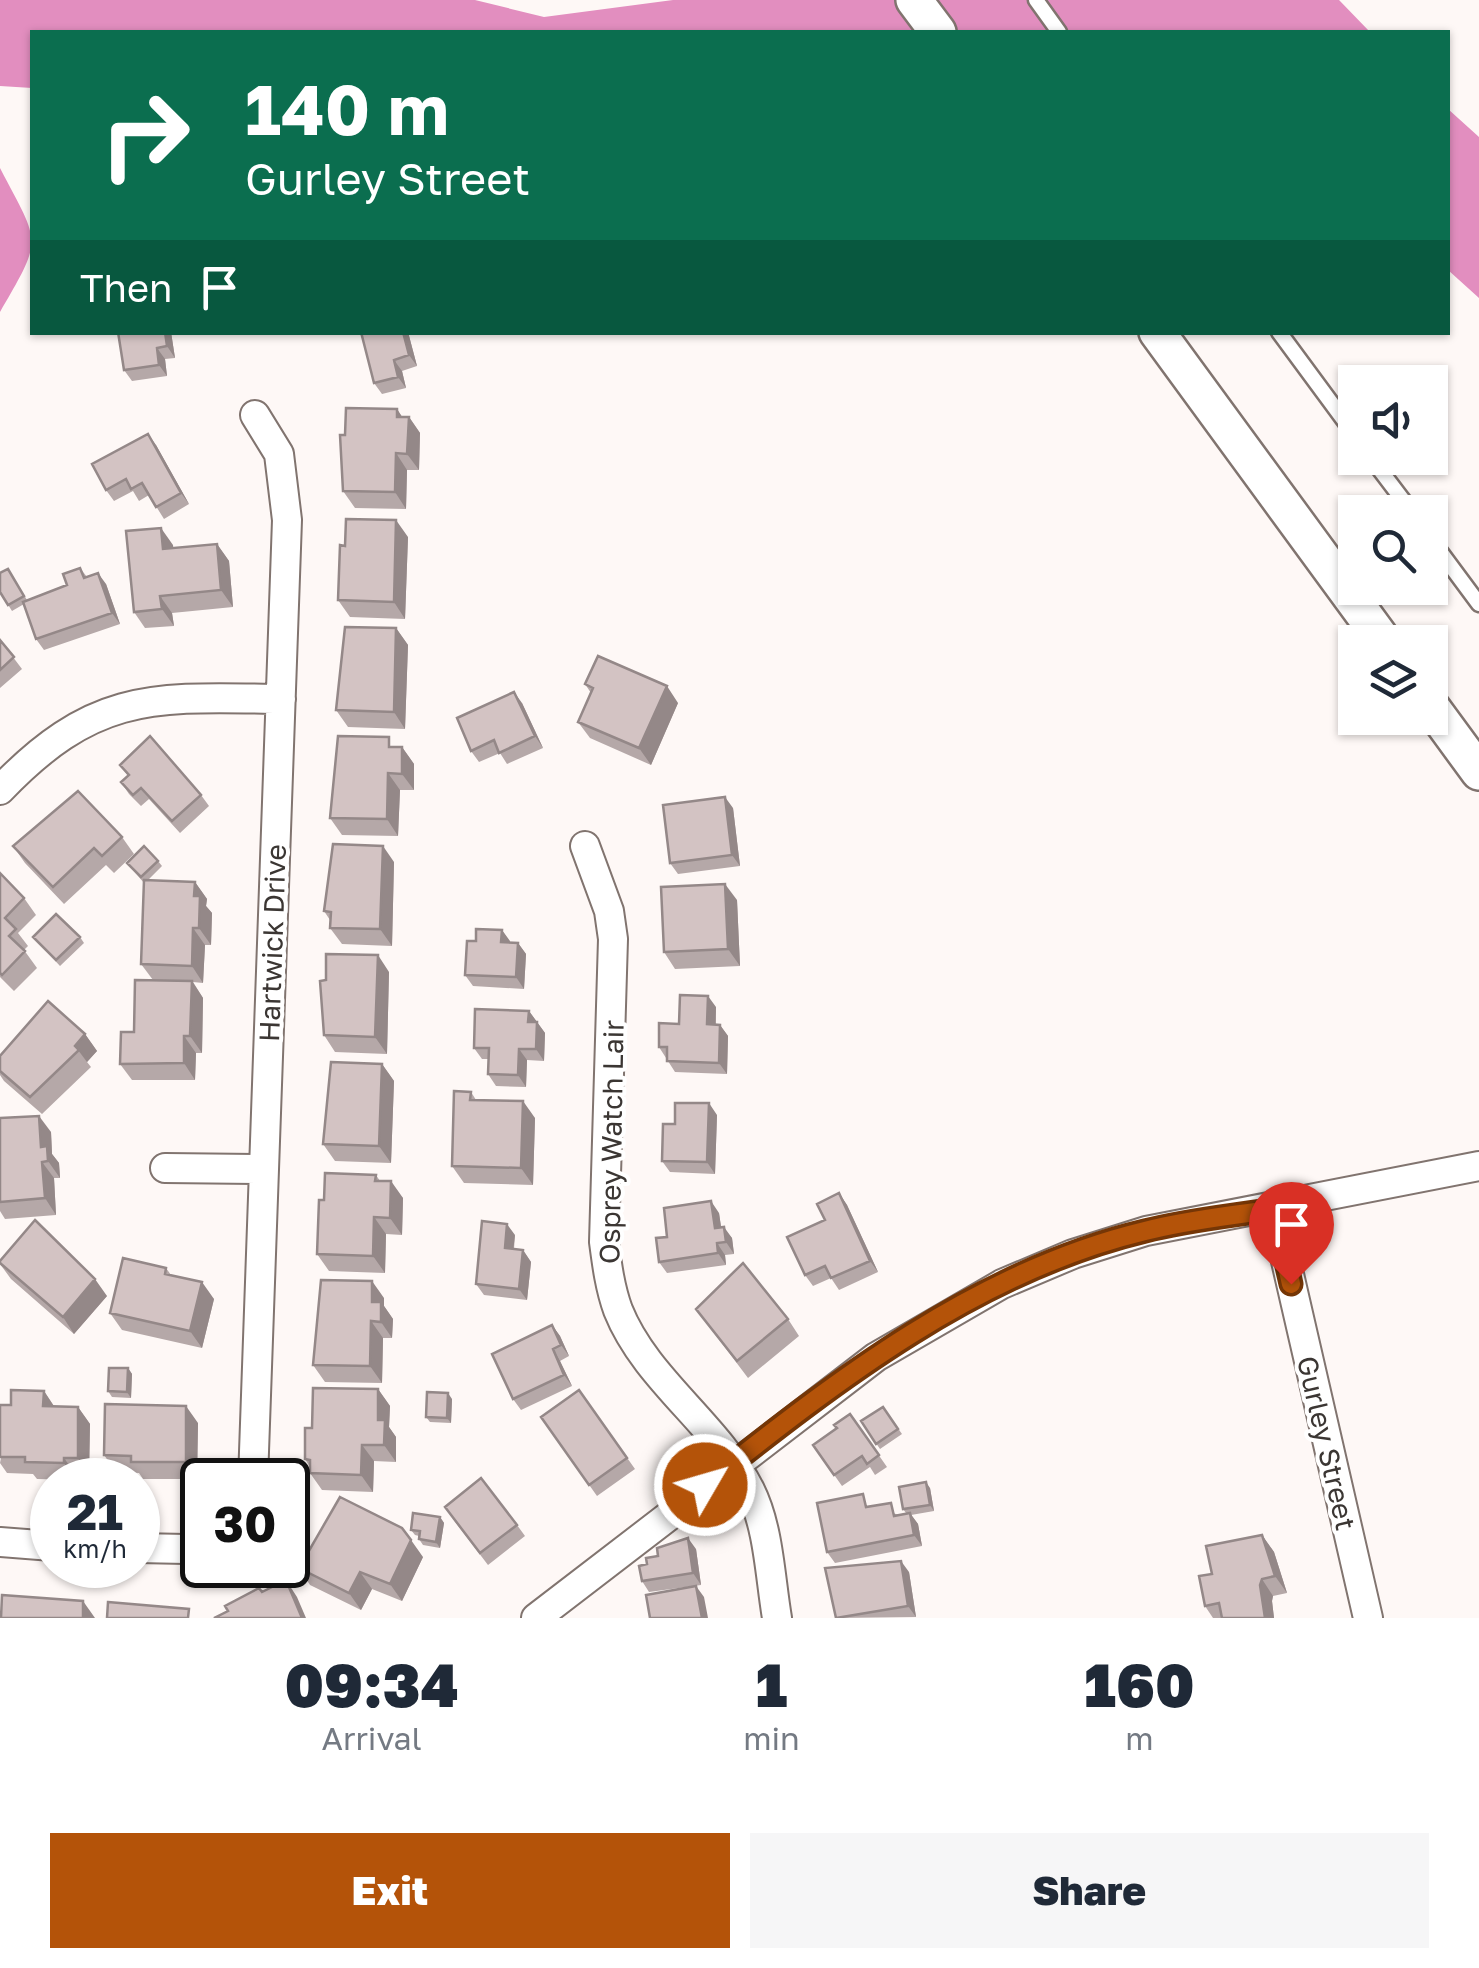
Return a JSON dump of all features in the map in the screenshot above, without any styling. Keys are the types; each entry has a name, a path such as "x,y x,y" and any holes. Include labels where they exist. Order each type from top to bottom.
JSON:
{"street":[{"path":"914,0 936,30"},
{"path":"1160,335 1372,625"},
{"name":"Hartwick Drive","path":"254,1458 281,699 285,477 269,433 255,414"},
{"path":"0,790 62,734 95,715 132,702 170,697 281,699"},
{"path":"1448,730 1479,772"},
{"name":"Osprey Watch Lair","path":"584,846 609,912 613,939 604,1242 610,1282 619,1313 651,1364 733,1463 760,1516 777,1618"},
{"path":"536,1618 876,1357 1002,1284 1073,1254 1146,1230 1274,1209 1479,1166"},
{"path":"166,1168 264,1170"},
{"name":"Gurley Street","path":"1274,1209 1368,1618"},
{"path":"0,1542 30,1544"}],"lane":[{"path":"1036,0 1058,30"},
{"path":"1282,335 1338,412"},
{"path":"1384,475 1399,495"},
{"path":"1448,562 1479,604"}],"shaded area":[{"path":"0,0 475,0 544,17 673,0 1339,0 1368,30 30,30 30,88 0,86"},
{"path":"1450,111 1479,137 1479,298 1450,272"},
{"path":"0,168 29,227 30,253 0,312"}],"building":[{"path":"118,335 165,335 167,346 157,348 159,365 124,370"},
{"path":"362,335 404,335 409,355 394,360 398,377 374,383"},
{"path":"346,408 397,409 397,417 409,417 407,454 396,453 395,492 343,491 340,435 345,435"},
{"path":"148,434 181,493 156,507 142,483 131,489 126,479 106,490 92,464"},
{"path":"346,519 396,520 394,602 338,600 340,545 345,546"},
{"path":"161,528 163,549 217,544 221,590 160,596 162,609 134,612 126,531"},
{"path":"80,568 84,578 98,573 112,613 36,639 23,602 67,585 63,574"},
{"path":"8,569 24,596 8,605 0,592 0,573"},
{"path":"345,627 396,628 394,712 336,710"},
{"path":"0,640 14,657 0,670"},
{"path":"598,656 667,686 639,748 578,722 593,688 585,684"},
{"path":"514,692 535,736 499,753 494,740 471,751 457,718"},
{"path":"150,736 201,795 172,821 141,788 133,795 121,782 129,775 120,765"},
{"path":"338,736 389,737 389,747 402,747 402,774 388,773 387,819 330,818"},
{"path":"78,791 122,837 102,856 94,848 53,887 13,846"},
{"path":"725,797 732,855 670,863 663,805"},
{"path":"333,844 383,846 380,929 330,928 331,912 324,911"},
{"path":"144,846 158,861 141,877 127,863"},
{"path":"0,873 24,898 5,918 16,929 9,936 25,951 2,975 0,973"},
{"path":"144,880 195,882 194,896 200,896 199,928 193,928 192,966 141,964"},
{"path":"725,884 728,949 664,952 661,887"},
{"path":"56,914 80,937 56,960 33,937"},
{"path":"476,929 502,930 501,942 518,943 516,977 465,975 467,941 476,941"},
{"path":"326,954 378,955 375,1037 324,1035 320,981 326,980"},
{"path":"135,980 192,981 190,1036 184,1036 184,1063 120,1064 121,1032 134,1032"},
{"path":"680,995 708,996 707,1024 720,1025 719,1063 667,1061 667,1047 659,1047 659,1023 679,1024"},
{"path":"48,1001 85,1034 75,1046 79,1050 30,1097 0,1071 0,1056"},
{"path":"475,1009 529,1011 528,1022 537,1022 536,1049 519,1049 518,1075 488,1074 489,1048 474,1048"},
{"path":"331,1062 382,1064 379,1146 323,1144"},
{"path":"454,1091 471,1092 470,1100 523,1101 521,1168 452,1166"},
{"path":"675,1103 709,1103 707,1162 662,1161 663,1124 675,1124"},
{"path":"39,1116 41,1147 47,1146 48,1161 42,1162 45,1198 0,1202 0,1118"},
{"path":"325,1173 376,1175 375,1181 391,1181 390,1218 374,1217 373,1256 317,1254 319,1200 324,1200"},
{"path":"839,1193 870,1261 831,1278 825,1266 805,1275 787,1237 825,1220 817,1204"},
{"path":"711,1201 715,1228 724,1227 726,1242 717,1243 718,1253 659,1262 656,1238 667,1237 664,1208"},
{"path":"35,1220 95,1279 63,1317 0,1263"},
{"path":"482,1221 507,1224 505,1248 523,1250 519,1289 476,1284"},
{"path":"123,1258 166,1268 165,1274 202,1282 190,1331 110,1313"},
{"path":"743,1263 788,1319 737,1361 696,1309"},
{"path":"321,1280 372,1281 372,1302 381,1302 381,1322 371,1321 370,1366 313,1365"},
{"path":"552,1325 561,1345 553,1349 564,1375 513,1399 492,1354"},
{"path":"109,1368 128,1368 127,1392 108,1391"},
{"path":"313,1388 378,1389 378,1420 385,1420 384,1445 362,1445 361,1475 310,1473 310,1458 305,1458 305,1428 312,1428"},
{"path":"11,1390 44,1391 43,1406 78,1407 78,1458 30,1458 30,1462 25,1462 25,1457 0,1457 0,1405 11,1405"},
{"path":"579,1390 627,1458 589,1485 541,1417"},
{"path":"427,1392 448,1393 447,1418 426,1417"},
{"path":"105,1404 186,1406 186,1458 180,1458 180,1462 104,1455"},
{"path":"883,1407 898,1429 876,1444 861,1421"},
{"path":"850,1414 879,1455 867,1464 862,1456 834,1475 813,1445"},
{"path":"481,1478 517,1525 480,1553 445,1507"},
{"path":"926,1482 930,1505 903,1509 899,1487"},
{"path":"863,1494 866,1507 891,1503 894,1516 910,1513 914,1535 827,1552 817,1503"},
{"path":"340,1497 402,1528 411,1540 390,1584 360,1572 349,1593 310,1574 310,1549"},
{"path":"413,1513 440,1517 436,1542 419,1539 420,1531 411,1530"},
{"path":"1262,1535 1275,1576 1262,1579 1260,1585 1265,1618 1222,1618 1219,1603 1205,1606 1199,1576 1212,1574 1206,1546"},
{"path":"688,1538 693,1573 642,1581 639,1566 647,1564 646,1558 658,1556 657,1548"},
{"path":"901,1561 908,1606 836,1618 825,1568"},
{"path":"696,1586 702,1618 650,1618 646,1595"},
{"path":"259,1588 262,1592 289,1588 302,1618 214,1618 228,1611 225,1606"},
{"path":"2,1595 83,1601 83,1618 1,1618"},
{"path":"108,1602 189,1609 188,1618 107,1618"}],"route":[{"path":"705,1485 876,1357 944,1314 1073,1254 1146,1230 1274,1209 1291,1284"}]}
